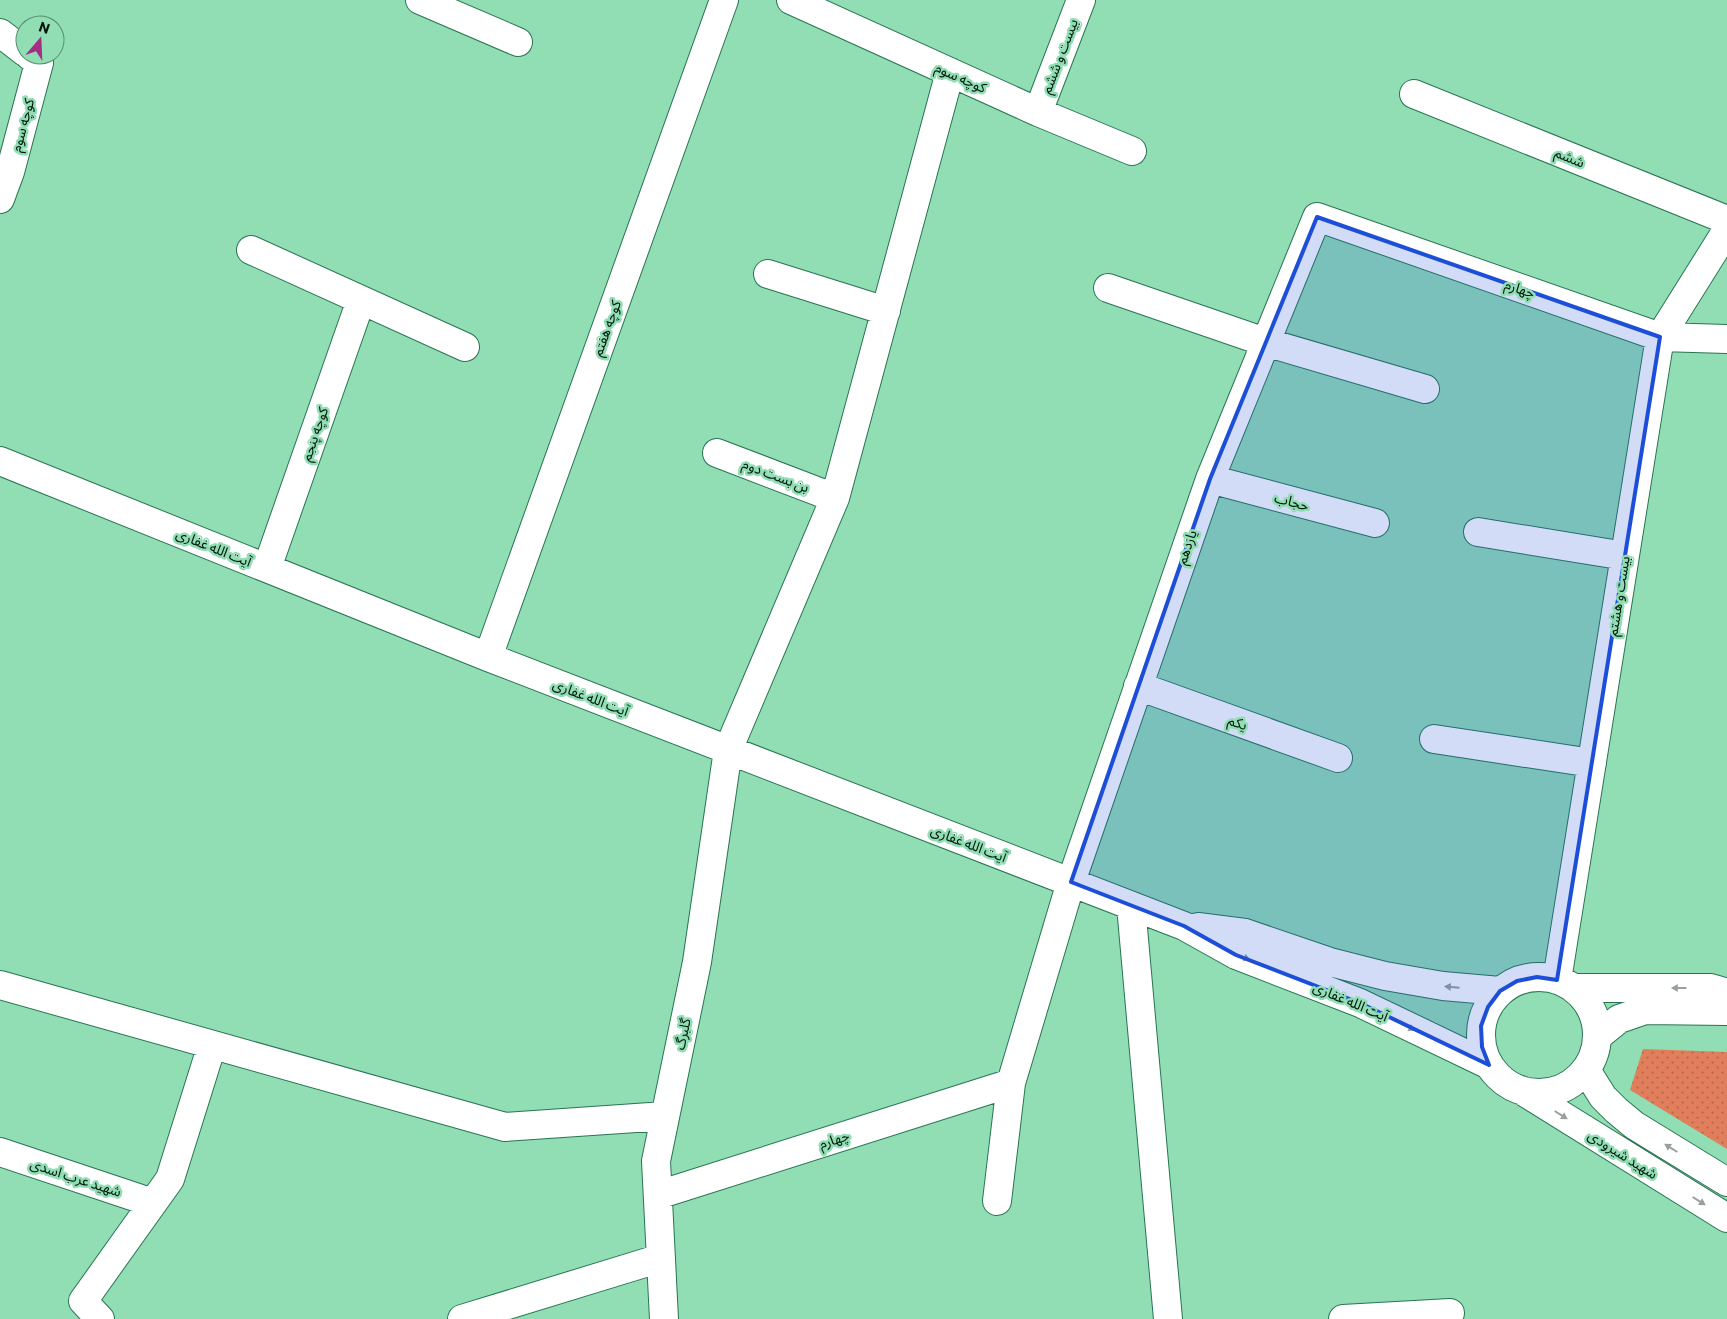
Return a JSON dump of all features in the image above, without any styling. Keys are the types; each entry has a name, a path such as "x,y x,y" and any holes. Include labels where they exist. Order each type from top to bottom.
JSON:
{"street":[{"path":"420,0 518,42"},
{"name":"کوچه هفتم","path":"488,657 724,0"},
{"name":"بیست و ششم","path":"1038,112 1081,0"},
{"name":"کوچه سوم","path":"794,1 1038,112 1132,152"},
{"path":"0,33 15,44"},
{"name":"کوچه سوم","path":"0,199 5,170 37,65"},
{"name":"گلبرگ","path":"664,1319 656,1161 697,962 728,750 835,498 950,72"},
{"name":"ششم","path":"1414,94 1727,220"},
{"name":"چهارم","path":"1317,217 1660,337 1727,339"},
{"name":"یازدهم","path":"997,1201 1011,1083 1070,882 1210,479 1317,217"},
{"name":"بیست و هشتم","path":"1565,984 1592,762 1660,337 1727,230"},
{"path":"251,250 465,347"},
{"path":"768,274 886,311"},
{"path":"1108,288 1265,342 1425,390"},
{"name":"کوچه پنجم","path":"267,568 361,300"},
{"name":"بن بست دوم","path":"717,453 835,498"},
{"name":"آیت الله غفاری","path":"0,461 488,657 1184,926 1236,955 1360,1003 1490,1065"},
{"name":"حجاب","path":"1210,479 1375,523"},
{"path":"1478,532 1625,556"},
{"name":"یکم","path":"1138,686 1338,758"},
{"path":"1434,739 1592,762"},
{"path":"1131,906 1168,1319"},
{"name":"آیت الله غفاری","path":"1184,926 1246,933 1330,962 1385,976 1443,986 1500,991"},
{"path":"1565,984 1587,1001 1595,1017 1598,1036 1594,1054 1586,1070 1572,1082 1556,1090 1537,1093 1519,1089 1502,1080 1490,1065 1482,1047 1482,1026 1488,1008 1500,991 1517,981 1537,977 1565,984 1711,988 1727,993"},
{"path":"0,985 505,1127 665,1116"},
{"path":"1598,1036 1619,1019 1645,1010 1727,1011"},
{"path":"100,1319 83,1301 170,1179 212,1045"},
{"path":"1586,1070 1603,1097 1634,1125 1727,1182"},
{"name":"چهارم","path":"658,1195 1011,1083"},
{"name":"شهید شیرودی","path":"1519,1089 1727,1218"},
{"name":"شهید عرب اسدی","path":"0,1152 153,1203"},
{"path":"462,1319 661,1258"},
{"path":"1343,1319 1450,1313"}],"highlighted area":[{"path":"1317,217 1660,337 1557,980 1537,977 1517,981 1500,991 1488,1007 1481,1026 1482,1047 1489,1065 1360,1003 1236,955 1184,926 1071,882 1210,479"}],"shaded area":[{"path":"1643,1049 1727,1052 1727,1149 1630,1090"}]}
